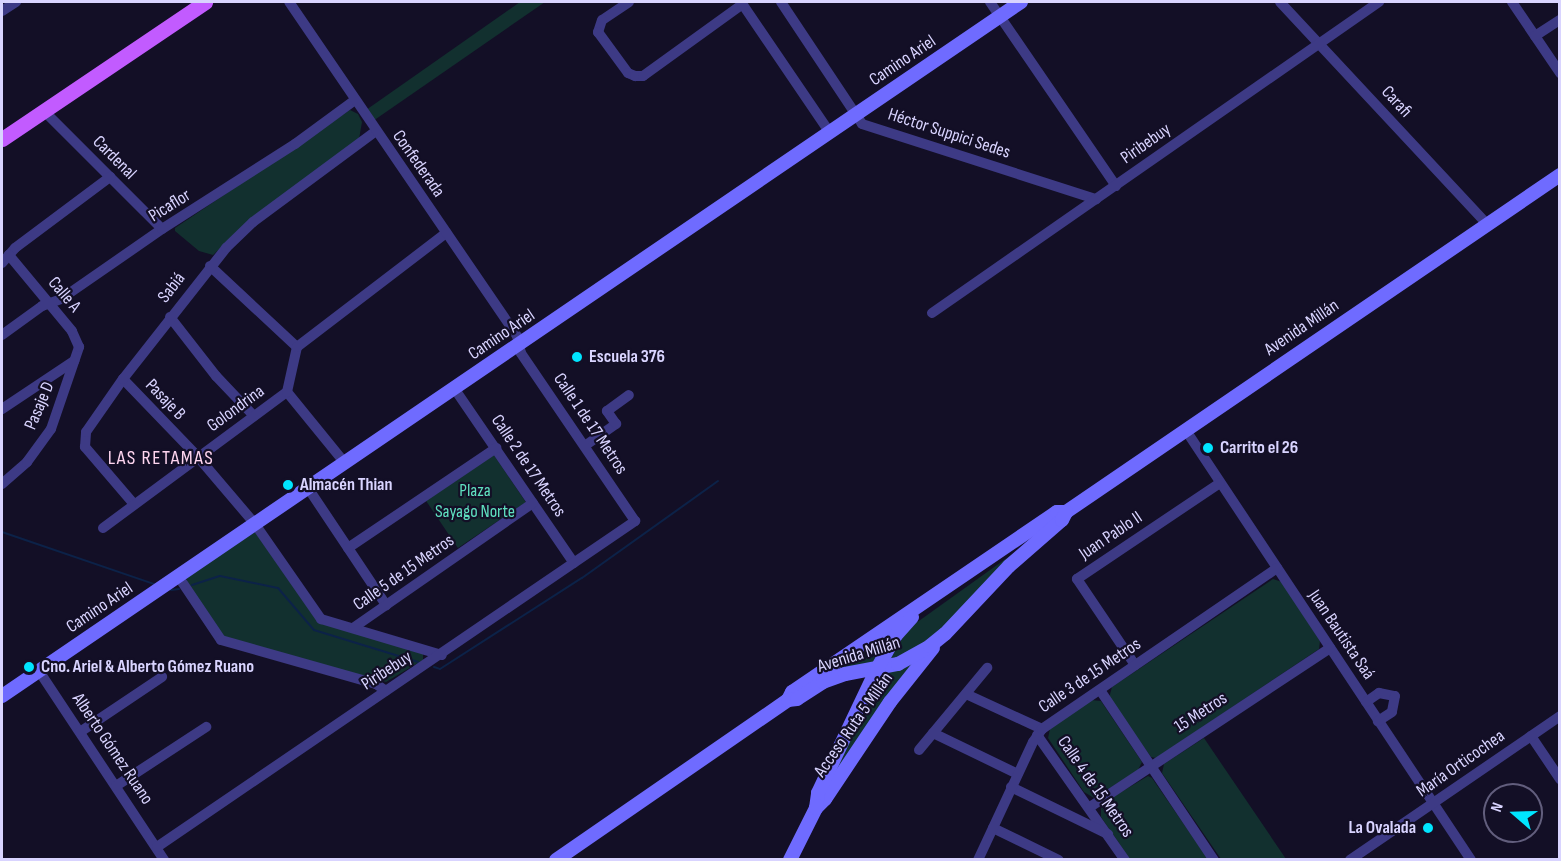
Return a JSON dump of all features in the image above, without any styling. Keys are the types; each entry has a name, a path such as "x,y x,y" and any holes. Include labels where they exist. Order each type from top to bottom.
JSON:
{"main road":[{"path":"2,140 205,2"}],"street":[{"path":"2,11 16,2"},
{"name":"Confederada","path":"289,2 517,336 519,345"},
{"path":"629,2 602,20 598,32 628,73 634,76 643,76 742,3 830,133"},
{"name":"Héctor Suppici Sedes","path":"781,2 862,124 1096,199"},
{"path":"990,2 1116,186"},
{"name":"Camino Ariel","path":"2,696 1021,2"},
{"name":"Carafi","path":"1280,2 1487,224"},
{"name":"Piribebuy","path":"932,313 1378,2"},
{"path":"1512,2 1560,73"},
{"path":"1535,36 1560,20"},
{"name":"Picaflor","path":"2,335 42,306 51,305 162,229 295,144 355,100"},
{"name":"Cardenal","path":"43,110 162,229"},
{"name":"Sabiá","path":"133,503 85,447 86,432 123,379 210,266 254,222 376,131"},
{"name":"Avenida Millán","path":"556,860 788,700 797,699 823,682 845,674 898,664 945,634 1009,566 1062,520 1066,512 1560,175"},
{"path":"5,259 15,248 110,177"},
{"path":"210,266 297,347 446,233"},
{"name":"Calle A","path":"5,259 51,305 78,339 79,347 74,361"},
{"path":"170,317 216,376 254,416"},
{"name":"Calle 1 de 17 Metros","path":"519,345 521,353 586,445 635,520"},
{"name":"Golondrina","path":"103,528 133,503 287,392 297,347"},
{"path":"2,409 74,361"},
{"name":"Pasaje D","path":"2,484 41,447 51,429 68,385 74,361"},
{"name":"Pasaje B","path":"123,379 198,457 255,524 318,615 325,620 442,655"},
{"name":"Calle 2 de 17 Metros","path":"454,388 574,563"},
{"path":"287,392 345,463"},
{"path":"586,445 616,424 607,411 629,395"},
{"name":"Juan Bautista Saá","path":"1185,429 1471,860"},
{"path":"348,548 496,448"},
{"name":"Juan Pablo II","path":"1135,665 1077,579 1220,483"},
{"path":"308,488 386,605"},
{"name":"Calle 5 de 15 Metros","path":"353,628 533,503"},
{"name":"Avenida Millán","path":"788,700 792,692 1057,512 1066,512"},
{"name":"Piribebuy","path":"157,847 442,655 635,520"},
{"name":"Calle 3 de 15 Metros","path":"978,860 1011,787 1040,732 1277,568"},
{"path":"178,576 221,640 376,684 386,691"},
{"name":"Acceso Ruta 5 Millán","path":"816,808 818,793 896,635 930,599"},
{"name":"Acceso Ruta 5 Millán","path":"790,860 816,808 825,799 890,702 945,634"},
{"name":"15 Metros","path":"1090,807 1330,648"},
{"path":"919,750 987,668"},
{"name":"Alberto Gómez Ruano","path":"39,670 164,860"},
{"path":"80,732 162,677"},
{"path":"1100,690 1214,860"},
{"path":"1366,702 1379,693 1395,696 1392,712 1378,721"},
{"path":"966,694 1040,732"},
{"name":"María Orticochea","path":"1350,860 1560,716"},
{"path":"116,786 206,726"},
{"name":"Calle 4 de 15 Metros","path":"1040,732 1125,860"},
{"path":"933,733 1018,774"},
{"path":"1531,736 1560,779"},
{"path":"1011,787 1108,834"},
{"path":"993,828 1059,860"}],"green space":[{"path":"520,2 545,2 373,121 366,110"},
{"path":"350,110 358,114 362,122 359,139 239,230 213,255 199,251 175,231 175,228"},
{"name":"Plaza Sayago Norte","path":"494,455 526,502 458,548 426,501"},
{"path":"255,532 315,618 423,653 423,660 386,682 225,638 187,583 187,577"},
{"path":"1025,545 926,644 886,664 899,640 916,623"},
{"path":"1273,579 1282,582 1320,641 1319,649 1156,758 1151,757 1109,698 1112,687"},
{"path":"884,639 888,641 876,666 831,674"},
{"path":"921,656 826,790 882,673"},
{"path":"1091,700 1101,701 1142,762 1138,770 1094,798 1084,792 1048,738 1050,729"},
{"path":"1204,738 1286,859 1221,859 1162,773 1164,764"},
{"path":"1148,776 1152,778 1208,859 1130,859 1101,817 1101,809 1103,803"}],"waterway":[{"path":"434,667 440,669 582,578 718,481"},
{"path":"2,532 154,584"},
{"path":"192,585 220,576 278,588 314,630 418,662"},
{"path":"171,590 179,589"}],"place":[{"name":"Escuela 376","path":"577,357"},
{"name":"Carrito el 26","path":"1208,448"},
{"name":"Almacén Thian","path":"288,485"},
{"name":"Cno. Ariel & Alberto Gómez Ruano","path":"29,667"},
{"name":"La Ovalada","path":"1428,828"}],"district":[{"name":"LAS RETAMAS","path":"161,458"}]}
